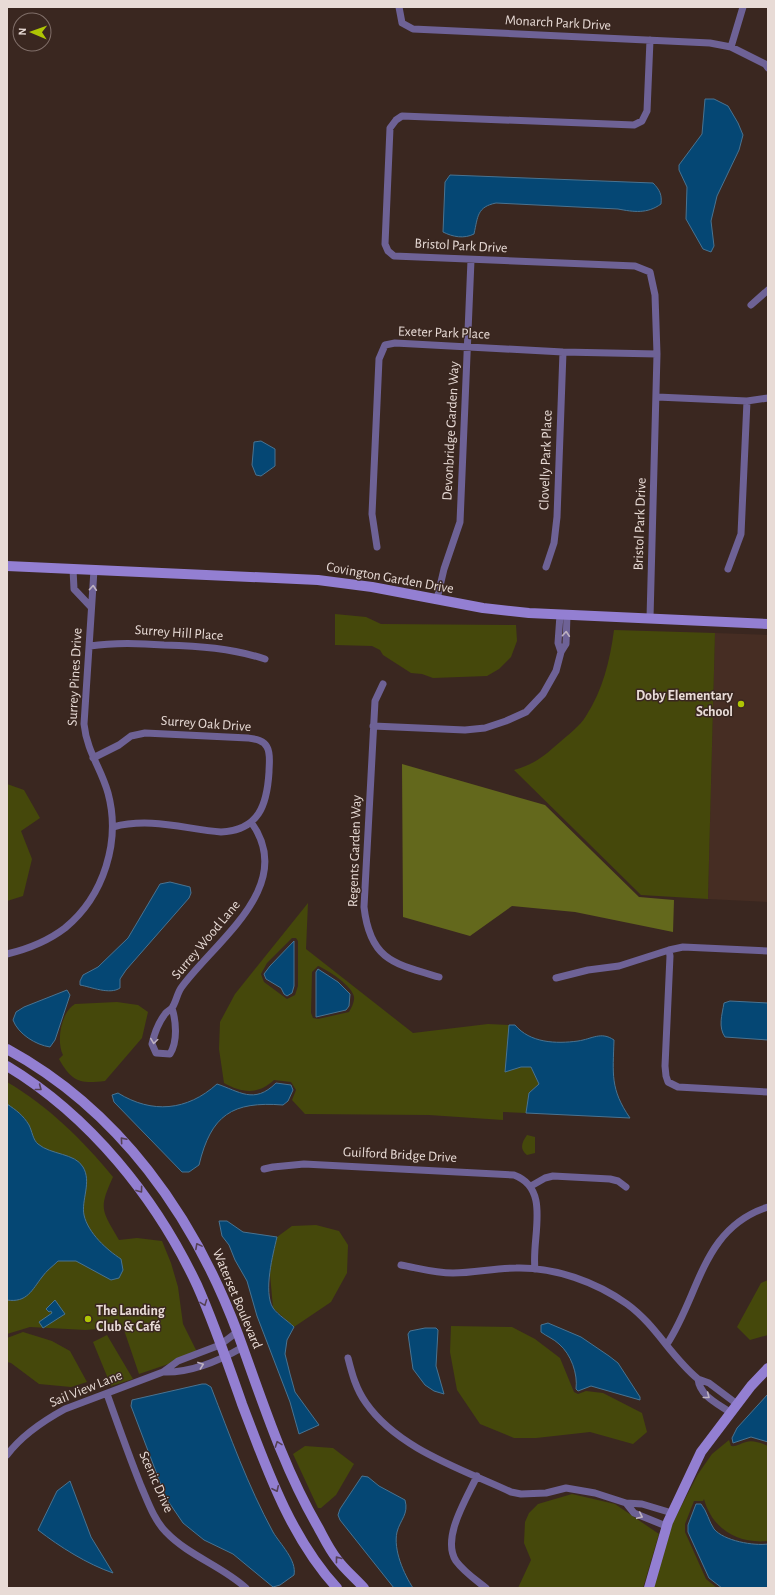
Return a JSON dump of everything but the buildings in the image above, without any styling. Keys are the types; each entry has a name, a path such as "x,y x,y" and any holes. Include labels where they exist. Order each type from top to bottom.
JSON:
{"street":[{"name":"Monarch Park Drive","path":"399,7 402,23 413,29 710,43 731,47 764,64 768,68"},
{"path":"731,47 744,7"},
{"name":"Bristol Park Drive","path":"650,40 647,111 642,121 634,125 402,116 396,120 390,128 385,244 388,251 394,256 635,266 650,272 655,295 657,354 650,618"},
{"name":"Devonbridge Garden Way","path":"437,600 444,569 460,522 471,260"},
{"path":"751,304 768,290"},
{"name":"Exeter Park Place","path":"378,547 372,514 379,359 385,345 394,343 563,352 657,354"},
{"name":"Clovelly Park Place","path":"546,567 554,543 557,517 563,352"},
{"path":"657,398 747,401 768,398"},
{"path":"728,569 741,534 747,401"},
{"name":"Covington Garden Drive","path":"7,566 318,580 372,587 483,608 564,615 768,624"},
{"path":"73,569 74,589 91,607"},
{"name":"Surrey Pines Drive","path":"7,954 37,944 64,929 83,910 99,886 104,875 108,859 113,827 108,792 87,743 84,724 94,570"},
{"path":"373,726 465,730 485,728 526,712 543,694 556,671 561,652 558,643 564,615"},
{"name":"Surrey Hill Place","path":"90,646 122,642 218,647 245,652 265,659"},
{"name":"Regents Garden Way","path":"383,684 375,701 373,726 364,907 366,927 379,951 402,966 439,977"},
{"name":"Surrey Oak Drive","path":"93,758 138,734 256,739 267,746 269,753 268,790 262,807 251,822"},
{"path":"113,827 126,824 157,824 221,832 238,829 251,822"},
{"name":"Surrey Wood Lane","path":"172,1008 175,1017 174,1047 170,1054 160,1055 154,1050 153,1039 166,1013 172,1008 181,989 247,912 258,892 264,873 264,850 259,832 251,822"},
{"path":"556,978 588,970 619,966 683,947 768,951"},
{"path":"669,950 670,956 665,1066 668,1082 678,1087 768,1092"},
{"name":"Waterset Boulevard","path":"7,1049 28,1060 75,1094 116,1132 157,1180 190,1230 217,1281 284,1459 306,1506 336,1559 364,1588"},
{"path":"7,1066 41,1090 81,1124 134,1183 162,1222 183,1257 198,1287 266,1467 289,1516 321,1570 337,1588"},
{"name":"Guilford Bridge Drive","path":"264,1169 304,1164 498,1173 514,1175 521,1178 531,1186"},
{"path":"535,1269 534,1259 537,1204 531,1186 545,1178 553,1176 610,1179 618,1181 626,1187"},
{"path":"667,1344 677,1328 711,1252 732,1226 743,1217 768,1207"},
{"path":"401,1265 452,1273 517,1267 574,1277 606,1291 628,1305 639,1314 667,1344 683,1366 698,1379 709,1383 737,1404"},
{"name":"Sail View Lane","path":"7,1455 14,1446 37,1426 51,1417 66,1409 163,1372 178,1361 220,1345 237,1332"},
{"name":"Sail View Lane","path":"163,1372 181,1373 225,1358 242,1347"},
{"path":"348,1358 353,1380 366,1403 390,1428 412,1445 511,1492 521,1494 546,1494 566,1488 595,1493 626,1503 642,1504 672,1512"},
{"path":"649,1585 666,1526 701,1452 751,1386 768,1368"},
{"path":"698,1379 699,1387 703,1393 731,1412"},
{"name":"Scenic Drive","path":"107,1394 132,1463 153,1514 157,1520 166,1532 184,1547 228,1573 246,1588"},
{"path":"478,1476 453,1529 452,1550 460,1566 486,1588"},
{"path":"626,1503 634,1514 666,1526"}],"shaded area":[{"path":"335,614 366,617 381,624 516,625 517,641 511,657 499,669 487,676 433,678 422,674 411,673 383,655 380,650 372,646 335,645"},
{"path":"614,630 715,633 708,899 641,895 514,770 534,762 544,755 584,720 597,696 605,674"},
{"name":"Doby Elementary School","path":"715,633 768,635 768,902 708,899"},
{"path":"7,784 24,790 40,818 21,831 32,859 23,896 7,901"},
{"path":"308,903 306,949 413,1033 488,1024 509,1025 505,1072 521,1067 531,1067 539,1084 529,1093 526,1113 503,1112 503,1120 429,1115 305,1114 292,1100 296,1090 291,1082 274,1080 262,1088 250,1091 237,1089 224,1083 219,1049 220,1022 235,994","holes":["292,938 296,938 298,941 298,986 295,995 287,999 264,982 261,974 267,963","318,966 338,978 351,990 354,1001 349,1012 318,1019 313,1018 311,1013 312,972"]},
{"path":"117,1002 138,1005 148,1012 142,1038 105,1081 89,1082 78,1080 68,1073 59,1059 63,1055 60,1035 66,1013 75,1004"},
{"path":"7,1082 22,1091 51,1113 90,1150 113,1177 105,1197 104,1210 119,1240 137,1238 162,1241 171,1263 178,1287 183,1324 198,1354 139,1374 124,1330 107,1328 86,1330 30,1327 7,1334"},
{"path":"527,1135 535,1137 535,1153 527,1155 524,1153 522,1145"},
{"path":"316,1225 339,1231 348,1245 347,1273 331,1302 294,1327 273,1308 270,1274 272,1254 277,1237 292,1226"},
{"path":"768,1280 768,1335 750,1340 737,1327 761,1283"},
{"path":"451,1326 512,1327 535,1339 560,1358 574,1392 578,1394 586,1391 603,1393 642,1413 647,1432 633,1444 590,1432 536,1438 514,1438 480,1424 457,1390 450,1352"},
{"path":"23,1332 52,1341 70,1351 87,1382 71,1387 39,1384 11,1363 7,1362 7,1338"},
{"path":"107,1335 133,1379 111,1386 93,1342"},
{"path":"729,1440 731,1446 751,1441 768,1446 768,1541 746,1540 737,1537 720,1526 713,1519 704,1499 703,1501 694,1501 685,1524 685,1532 706,1579 717,1588 653,1588 672,1524 698,1474 712,1454"},
{"path":"305,1446 333,1448 354,1464 336,1495 321,1508 318,1508 293,1454"},
{"path":"572,1494 615,1504 659,1534 643,1588 518,1588 531,1560 524,1543 525,1522 529,1513 538,1504"}],"green space":[{"path":"402,764 545,805 639,897 674,900 673,932 575,912 512,906 470,936 403,917"}],"water":[{"path":"705,99 714,99 728,106 743,135 739,150 717,196 711,221 714,246 711,252 703,249 686,219 687,187 679,170 679,165 702,134"},
{"path":"450,175 653,183 660,193 661,204 645,211 635,211 496,203 485,207 479,213 474,234 470,236 458,237 443,232 445,182"},
{"path":"261,441 275,449 275,466 261,476 256,475 252,465 254,442"},
{"path":"170,882 190,887 191,893 189,898 126,970 120,979 120,988 106,991 80,985 83,975 98,967 128,938 160,884"},
{"path":"294,941 294,986 292,993 287,996 281,988 266,979 264,974"},
{"path":"318,969 338,982 350,994 349,1006 346,1010 316,1017 316,972"},
{"path":"67,990 70,995 55,1040 50,1047 39,1044 28,1038 15,1025 13,1020 16,1012 24,1007"},
{"path":"730,1001 768,1003 768,1040 725,1037 721,1025 722,1016 724,1003"},
{"path":"509,1025 515,1025 528,1036 544,1041 570,1042 596,1036 605,1036 614,1040 614,1081 619,1098 630,1118 526,1113 529,1093 539,1084 531,1067 521,1067 505,1072"},
{"path":"276,1083 291,1085 293,1090 288,1101 283,1105 265,1104 250,1106 237,1109 226,1115 217,1123 210,1134 199,1165 189,1172 182,1172 114,1102 112,1095 118,1093 131,1100 144,1104 169,1106 194,1100 217,1084 240,1093 253,1095 268,1090"},
{"path":"7,1104 24,1118 38,1144 43,1148 69,1156 79,1162 83,1167 87,1179 83,1209 86,1222 99,1240 121,1259 123,1270 119,1278 111,1280 76,1261 58,1261 45,1273 32,1291 20,1300 7,1300"},
{"path":"219,1221 227,1221 243,1232 277,1237 270,1273 270,1301 275,1311 294,1327 287,1340 285,1354 290,1374 295,1392 319,1425 299,1434 290,1402 257,1316 247,1281 235,1260 229,1245 222,1236"},
{"path":"55,1300 65,1314 43,1328 39,1322 52,1313 46,1309"},
{"path":"548,1323 581,1337 618,1363 640,1397 640,1400 591,1386 578,1391 576,1389 575,1371 567,1353 557,1342 541,1332 541,1325"},
{"path":"425,1328 436,1328 438,1330 436,1366 444,1394 434,1391 425,1385 413,1369 408,1334 410,1331"},
{"path":"206,1384 211,1387 255,1497 273,1532 291,1558 294,1575 280,1585 273,1587 233,1554 204,1540 183,1523 166,1498 131,1406 132,1400"},
{"path":"768,1394 768,1442 751,1437 733,1443 732,1438 737,1428"},
{"path":"362,1476 368,1477 379,1486 405,1500 406,1509 404,1517 398,1528 396,1539 400,1562 413,1588 394,1588 340,1520 338,1515 340,1509"},
{"path":"70,1481 91,1537 113,1573 93,1565 55,1543 38,1530 57,1491"},
{"path":"696,1504 701,1504 714,1529 725,1537 740,1542 768,1544 768,1588 722,1588 709,1578 688,1532 688,1525"}],"place":[{"name":"Doby Elementary School","path":"741,704"},
{"name":"The Landing Club & Café","path":"88,1319"}]}
